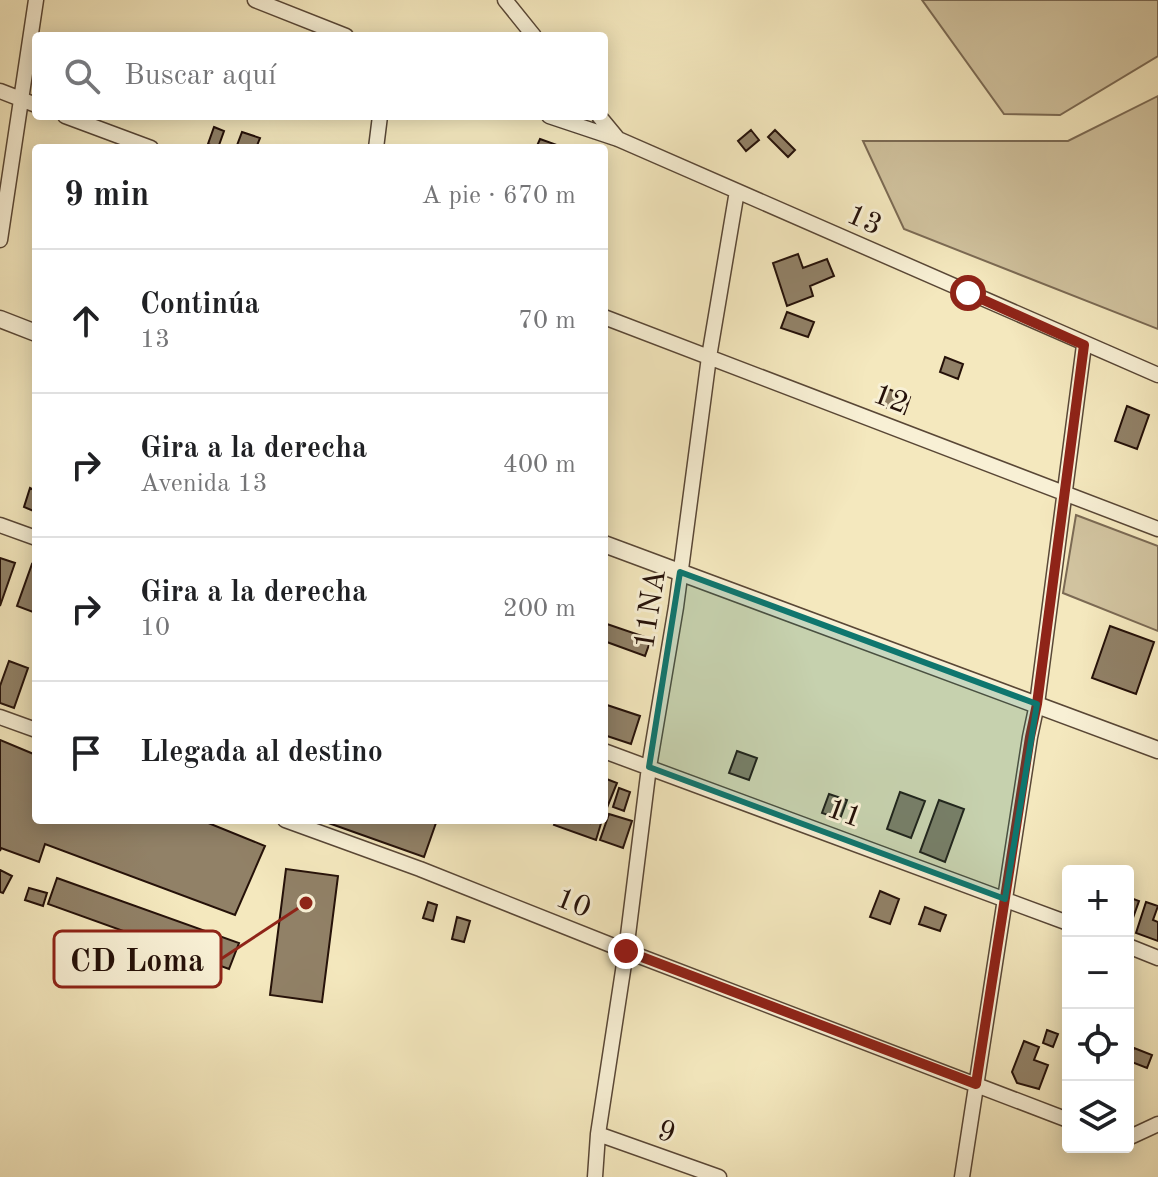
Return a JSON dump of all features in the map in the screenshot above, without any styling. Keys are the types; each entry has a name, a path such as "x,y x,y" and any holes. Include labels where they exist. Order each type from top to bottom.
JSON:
{"street":[{"path":"0,240 36,0"},
{"path":"255,0 336,32"},
{"path":"505,0 531,32"},
{"path":"0,91 32,104"},
{"path":"76,120 140,144"},
{"path":"376,144 380,120"},
{"name":"13","path":"561,120 618,139 1158,375"},
{"path":"602,120 618,139"},
{"name":"11NA","path":"595,1177 598,1134 626,951 649,767 680,572 709,357 737,191"},
{"path":"0,319 32,331"},
{"name":"12","path":"608,319 1158,529"},
{"path":"962,1177 1037,704 1084,345"},
{"path":"0,525 32,537"},
{"path":"608,545 1158,750"},
{"path":"0,717 32,729"},
{"name":"11","path":"608,752 1062,921"},
{"name":"10","path":"296,824 1062,1118"},
{"path":"1134,948 1158,958"},
{"path":"1134,1135 1158,1124"},
{"name":"9","path":"598,1134 719,1177"}],"highlighted area":[{"path":"680,572 1037,704 1005,899 649,767"}],"shaded area":[{"path":"922,0 1158,0 1158,56 1060,115 1004,114"},
{"path":"1158,96 1158,329 904,229 863,141 1068,141"},
{"path":"1076,515 1158,546 1158,631 1063,593"}],"building":[{"path":"214,127 224,131 219,144 208,144"},
{"path":"751,130 759,140 746,151 738,141"},
{"path":"775,130 795,150 788,157 768,137"},
{"path":"242,132 260,138 258,144 238,144"},
{"path":"540,139 554,144 538,144"},
{"path":"798,254 803,268 827,259 834,276 810,286 813,296 787,306 773,263"},
{"path":"787,312 814,322 808,337 781,328"},
{"path":"945,357 963,364 958,379 940,372"},
{"path":"888,389 910,397 904,414 882,406"},
{"path":"1127,406 1149,415 1137,449 1115,441"},
{"path":"30,488 32,510 24,507"},
{"path":"0,558 15,563 0,606"},
{"path":"32,564 32,612 17,606"},
{"path":"608,624 651,639 645,656 608,642"},
{"path":"1110,626 1154,642 1136,694 1092,678"},
{"path":"9,661 28,668 14,708 0,703 0,686"},
{"path":"608,705 640,716 631,744 608,736"},
{"path":"0,740 32,753 32,824 211,824 265,846 235,915 45,844 39,862 1,848 0,851"},
{"path":"737,751 757,758 749,780 729,773"},
{"path":"608,780 617,783 608,805"},
{"path":"619,788 630,792 624,811 613,807"},
{"path":"900,792 925,801 911,838 887,829"},
{"path":"829,794 847,800 840,819 822,813"},
{"path":"939,800 964,809 945,862 920,852"},
{"path":"609,814 632,821 623,848 600,840"},
{"path":"331,824 436,824 424,857"},
{"path":"554,824 601,824 596,840"},
{"path":"286,869 338,876 322,1002 270,995"},
{"path":"0,870 12,876 3,893 0,892"},
{"path":"57,878 239,943 229,969 48,904"},
{"path":"29,888 47,893 43,906 25,900"},
{"path":"880,891 899,899 890,924 870,917"},
{"path":"428,902 437,905 433,921 423,918"},
{"path":"1146,902 1158,906 1153,920 1158,922 1158,941 1136,933"},
{"path":"925,907 946,915 940,931 919,924"},
{"path":"457,917 470,921 464,942 452,939"},
{"path":"1047,1030 1058,1034 1053,1047 1043,1043"},
{"path":"1024,1041 1039,1047 1034,1060 1048,1065 1039,1089 1017,1083 1012,1072"},
{"path":"1134,1048 1152,1055 1147,1068 1134,1063"}],"place":[{"name":"CD Loma","path":"306,903"}],"route":[{"path":"626,951 976,1084 1037,704 1084,345 968,293"}]}
